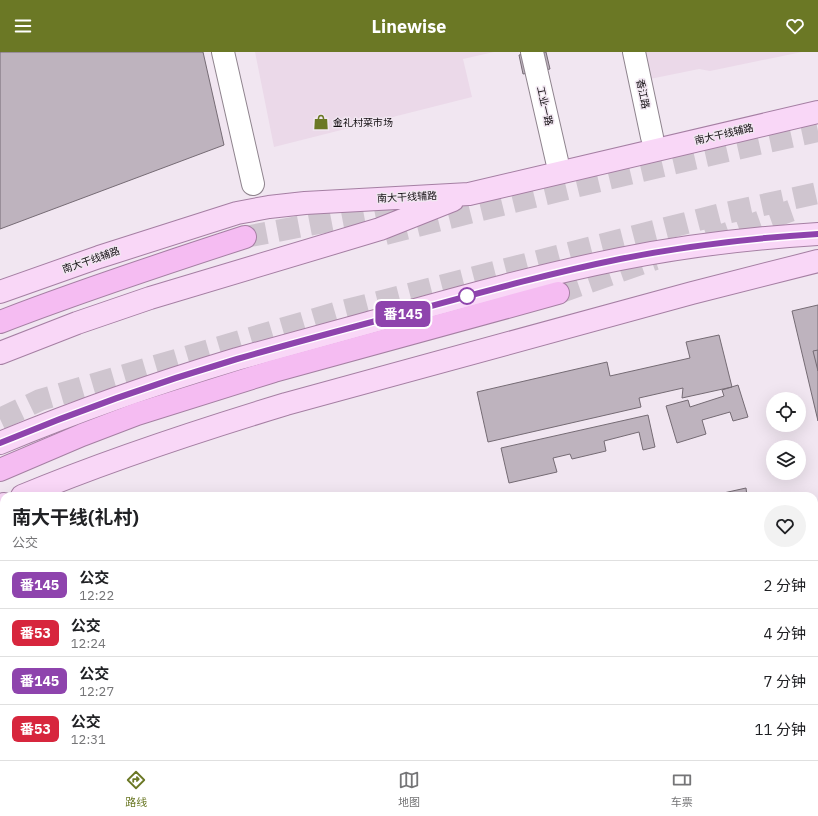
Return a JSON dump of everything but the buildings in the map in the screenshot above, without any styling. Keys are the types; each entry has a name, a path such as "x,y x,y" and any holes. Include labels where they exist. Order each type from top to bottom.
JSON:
{"highway":[{"path":"0,322 112,281 245,237"},
{"path":"0,470 82,435 137,414 266,373 558,293"}],"main road":[{"name":"南大干线辅路","path":"0,292 99,257 237,213 269,207 305,203 469,194 818,112"},
{"path":"0,353 150,298 380,229 469,194"},
{"path":"0,443 109,401 227,362 508,285 620,259 665,251 781,236 818,234"},
{"path":"32,492 108,462 226,422 286,404 538,335 818,261"}],"street":[{"path":"223,52 253,184"},
{"name":"工业一路","path":"532,52 557,160"},
{"name":"香江路","path":"634,52 652,136"}],"shaded area":[{"name":"金礼村菜市场","path":"255,52 494,52 463,59 472,97 274,147"},
{"path":"639,52 802,52 710,71 699,69 645,80"}],"tunnel":[{"path":"385,234 655,168 818,131"},
{"path":"0,419 40,400 339,312 721,214 818,193"},
{"path":"245,237 420,204"},
{"path":"708,240 793,210"},
{"path":"558,293 655,259"}],"bus line":[{"name":"番145","path":"0,443 109,401 235,360 508,285 620,259 665,251 781,236 818,234"}],"place":[{"name":"金礼村菜市场","path":"321,122"}]}
